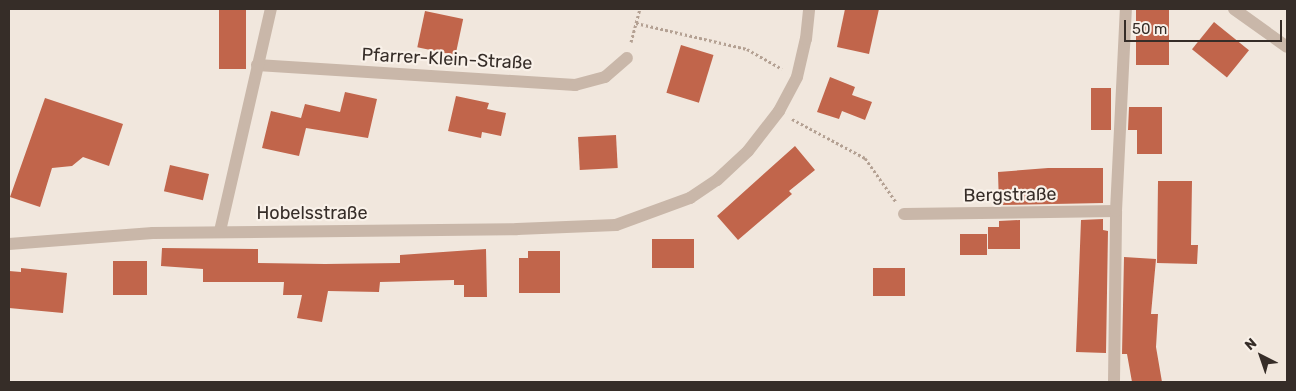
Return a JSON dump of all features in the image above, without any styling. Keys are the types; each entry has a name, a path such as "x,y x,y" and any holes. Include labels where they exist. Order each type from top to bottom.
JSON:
{"street":[{"path":"220,231 271,9"},
{"name":"Hobelsstraße","path":"9,244 220,231 517,230 616,225 666,209 718,180 748,151 779,110 797,77 806,39 809,9"},
{"path":"1114,382 1116,211 1126,9"},
{"path":"1234,9 1287,47"},
{"name":"Pfarrer-Klein-Straße","path":"257,65 575,85 605,77 627,58"},
{"name":"Bergstraße","path":"904,214 1116,211"}],"path":[{"path":"627,58 640,9"},
{"path":"636,23 747,49 797,77"},
{"path":"779,110 865,158 904,214"}],"building":[{"path":"219,9 246,9 246,69 219,69"},
{"path":"845,9 879,9 869,54 837,47"},
{"path":"1136,9 1169,9 1169,65 1136,65"},
{"path":"425,11 463,19 455,55 417,47"},
{"path":"1214,22 1249,50 1227,78 1192,49"},
{"path":"681,45 714,55 699,103 666,93"},
{"path":"830,77 855,87 852,95 872,102 865,120 842,111 839,119 817,112"},
{"path":"1091,88 1111,88 1111,130 1091,130"},
{"path":"345,92 377,99 368,138 306,128 299,156 262,148 271,111 301,118 305,104 340,112"},
{"path":"456,96 489,103 487,109 506,113 501,136 482,132 481,138 448,131"},
{"path":"45,98 123,124 109,166 83,157 72,166 52,168 40,207 10,197"},
{"path":"1129,107 1162,107 1162,154 1137,154 1137,130 1128,130"},
{"path":"616,135 618,168 580,170 578,137"},
{"path":"795,146 815,170 789,191 792,194 738,240 717,216"},
{"path":"170,165 209,174 203,200 164,191"},
{"path":"1048,168 1103,168 1103,203 999,205 998,172"},
{"path":"1158,181 1192,181 1191,245 1198,245 1197,264 1157,263"},
{"path":"1103,219 1103,230 1108,231 1106,353 1076,352 1081,220"},
{"path":"1020,220 1020,249 988,249 988,227 999,227 999,221"},
{"path":"960,234 987,234 987,255 960,255"},
{"path":"652,239 694,239 694,268 652,268"},
{"path":"162,248 258,249 258,263 325,264 400,263 400,255 486,249 487,297 464,297 464,285 454,285 454,280 380,282 379,292 328,291 322,322 297,318 302,295 283,295 284,282 203,282 203,269 161,266"},
{"path":"528,251 560,251 560,293 519,293 519,258 528,258"},
{"path":"1124,257 1156,259 1151,314 1158,314 1156,347 1162,382 1132,382 1127,354 1122,354"},
{"path":"113,261 147,261 147,295 113,295"},
{"path":"21,268 67,273 63,313 9,308 9,271 21,272"},
{"path":"873,268 905,268 905,296 873,296"}]}
